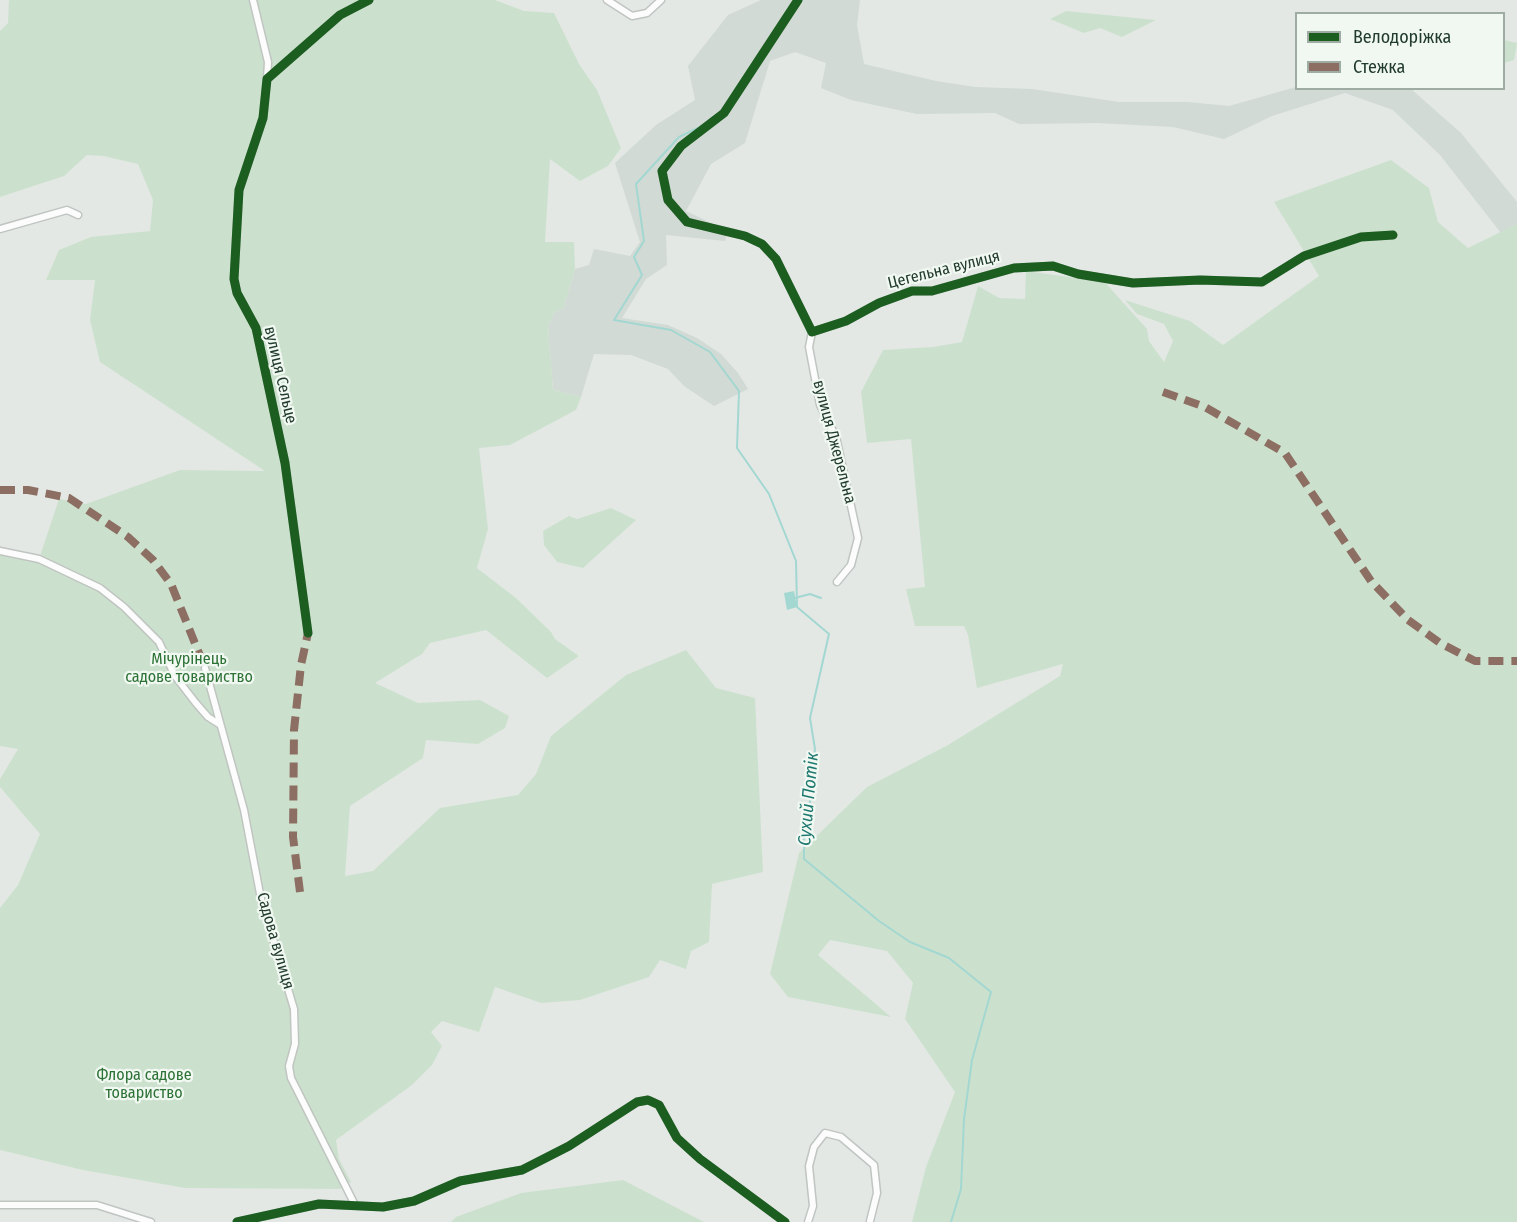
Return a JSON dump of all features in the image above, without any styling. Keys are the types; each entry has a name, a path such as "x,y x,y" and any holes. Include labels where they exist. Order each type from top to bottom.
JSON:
{"street":[{"name":"вулиця Сельце","path":"253,0 268,62 267,79 263,118 238,190 234,279 237,293 256,327 285,463 308,633"},
{"path":"267,79 340,15 369,0"},
{"path":"607,0 632,16 647,13 661,0"},
{"path":"798,0 724,113 681,146 662,171 668,200 687,222 745,236 762,244 776,259 812,332"},
{"path":"0,229 67,210 78,215"},
{"name":"Цегельна вулиця","path":"812,332 846,321 879,303 912,291 932,291 1014,268 1053,266 1078,274 1133,283 1200,280 1262,282 1304,256 1362,237 1393,235"},
{"name":"вулиця Джерельна","path":"812,332 809,347 820,405 836,437 858,538 851,565 837,582"},
{"path":"0,551 39,559 100,588 124,607 159,642 175,676 208,717 219,724"},
{"name":"Садова вулиця","path":"206,668 219,724 244,810 261,899 294,1009 296,1044 289,1066 291,1078 355,1205"},
{"path":"237,1222 319,1204 383,1207 414,1201 460,1181 522,1170 569,1146 637,1102 648,1100 659,1105 677,1138 700,1159 785,1222"},
{"path":"808,1222 813,1206 809,1166 814,1147 825,1133 841,1137 874,1165 877,1193 870,1221"},
{"path":"0,1204 97,1205 151,1222"}],"shaded area":[{"path":"761,0 860,0 857,25 864,64 936,81 975,87 1032,89 1119,102 1188,102 1229,106 1295,87 1295,90 1412,90 1461,133 1517,202 1517,224 1501,233 1440,155 1393,110 1345,93 1272,116 1224,139 1173,127 1098,123 1019,124 995,113 917,114 851,100 821,88 826,63 795,52 770,61 745,143 711,164 686,211 728,231 725,241 666,235 667,265 646,279 622,318 668,325 697,338 721,354 738,373 748,389 714,406 684,386 668,369 631,355 594,354 581,397 553,390 548,326 555,312 563,309 575,269 589,265 594,249 630,256 640,242 615,163 656,125 695,100 688,66 728,15"}],"green space":[{"name":"Мічурінець садове товариство","path":"9,0 495,0 524,11 554,13 579,64 597,90 621,148 608,166 580,181 550,159 545,242 574,242 575,269 563,309 555,312 548,326 553,390 581,397 576,410 510,445 479,448 488,529 477,568 516,598 551,632 555,639 579,656 547,678 486,630 430,643 422,654 375,683 418,703 480,700 509,716 505,728 478,744 426,740 423,758 350,806 345,876 373,871 440,808 518,795 536,774 551,736 626,675 686,650 716,688 755,698 763,872 712,884 709,942 691,951 686,969 660,960 649,977 580,1000 541,1003 495,987 479,1032 442,1021 431,1032 442,1046 432,1065 412,1085 336,1140 339,1159 351,1182 340,1189 185,1188 83,1170 0,1150 0,908 18,885 40,834 0,787 0,779 18,749 0,746 0,551 39,559 59,499 86,504 180,470 265,471 100,362 90,320 95,280 46,280 59,250 91,237 150,231 153,200 138,164 87,155 64,176 0,197 0,31 8,23"},
{"path":"1066,11 1156,20 1122,37 1100,28 1084,33 1050,19"},
{"path":"1505,40 1517,43 1514,60 1505,63"},
{"path":"1391,160 1429,188 1438,222 1468,248 1517,224 1517,1222 912,1222 926,1167 955,1092 905,1019 913,983 887,951 830,940 818,955 891,1017 788,997 770,974 799,853 867,787 948,745 1060,676 1063,664 977,688 968,635 964,626 915,626 906,589 925,587 911,439 867,443 861,392 883,350 933,347 962,342 978,286 999,298 1025,299 1026,271 1077,278 1078,274 1101,278 1147,329 1149,341 1164,362 1173,341 1164,324 1137,314 1125,300 1190,321 1223,345 1319,276 1274,202"},
{"path":"611,508 636,520 583,568 557,562 544,545 543,531 569,516 577,519"},
{"path":"623,1180 704,1222 451,1222 456,1217 521,1193"}],"water":[{"path":"794,591 797,607 787,610 784,593"}],"waterway":[{"name":"Сухий Потік","path":"794,11 802,0"},
{"name":"Сухий Потік","path":"702,126 679,137 636,184 644,241 634,257 642,275 614,320 671,330 710,352 739,391 737,448 769,494 796,561 797,607 829,634 810,718 815,749 811,798 804,824 804,859 879,921 910,942 949,958 991,992 972,1060 964,1119 961,1189 951,1222"},
{"path":"795,598 810,594 821,598"}],"marked path":[{"path":"1163,392 1205,407 1285,453 1371,581 1408,620 1440,643 1475,661 1517,661"},
{"path":"0,490 28,490 69,498 128,537 153,560 171,584 205,668"},
{"path":"300,892 293,837 294,730 301,665 308,633"}],"cycle path":[{"path":"308,633 285,463 256,328 237,293 234,279 239,190 263,118 267,79 340,15 369,0"},
{"path":"798,0 724,113 681,146 662,171 668,200 687,222 745,236 762,244 776,259 812,332 846,321 879,303 912,291 932,291 1014,268 1053,266 1078,274 1133,283 1200,280 1262,282 1304,256 1361,237 1393,235"},
{"path":"237,1222 319,1204 383,1207 414,1201 460,1181 522,1170 569,1146 637,1102 648,1100 659,1105 677,1138 700,1159 785,1222"}],"park label":[{"name":"Флора садове товариство","path":"144,1085"}]}
